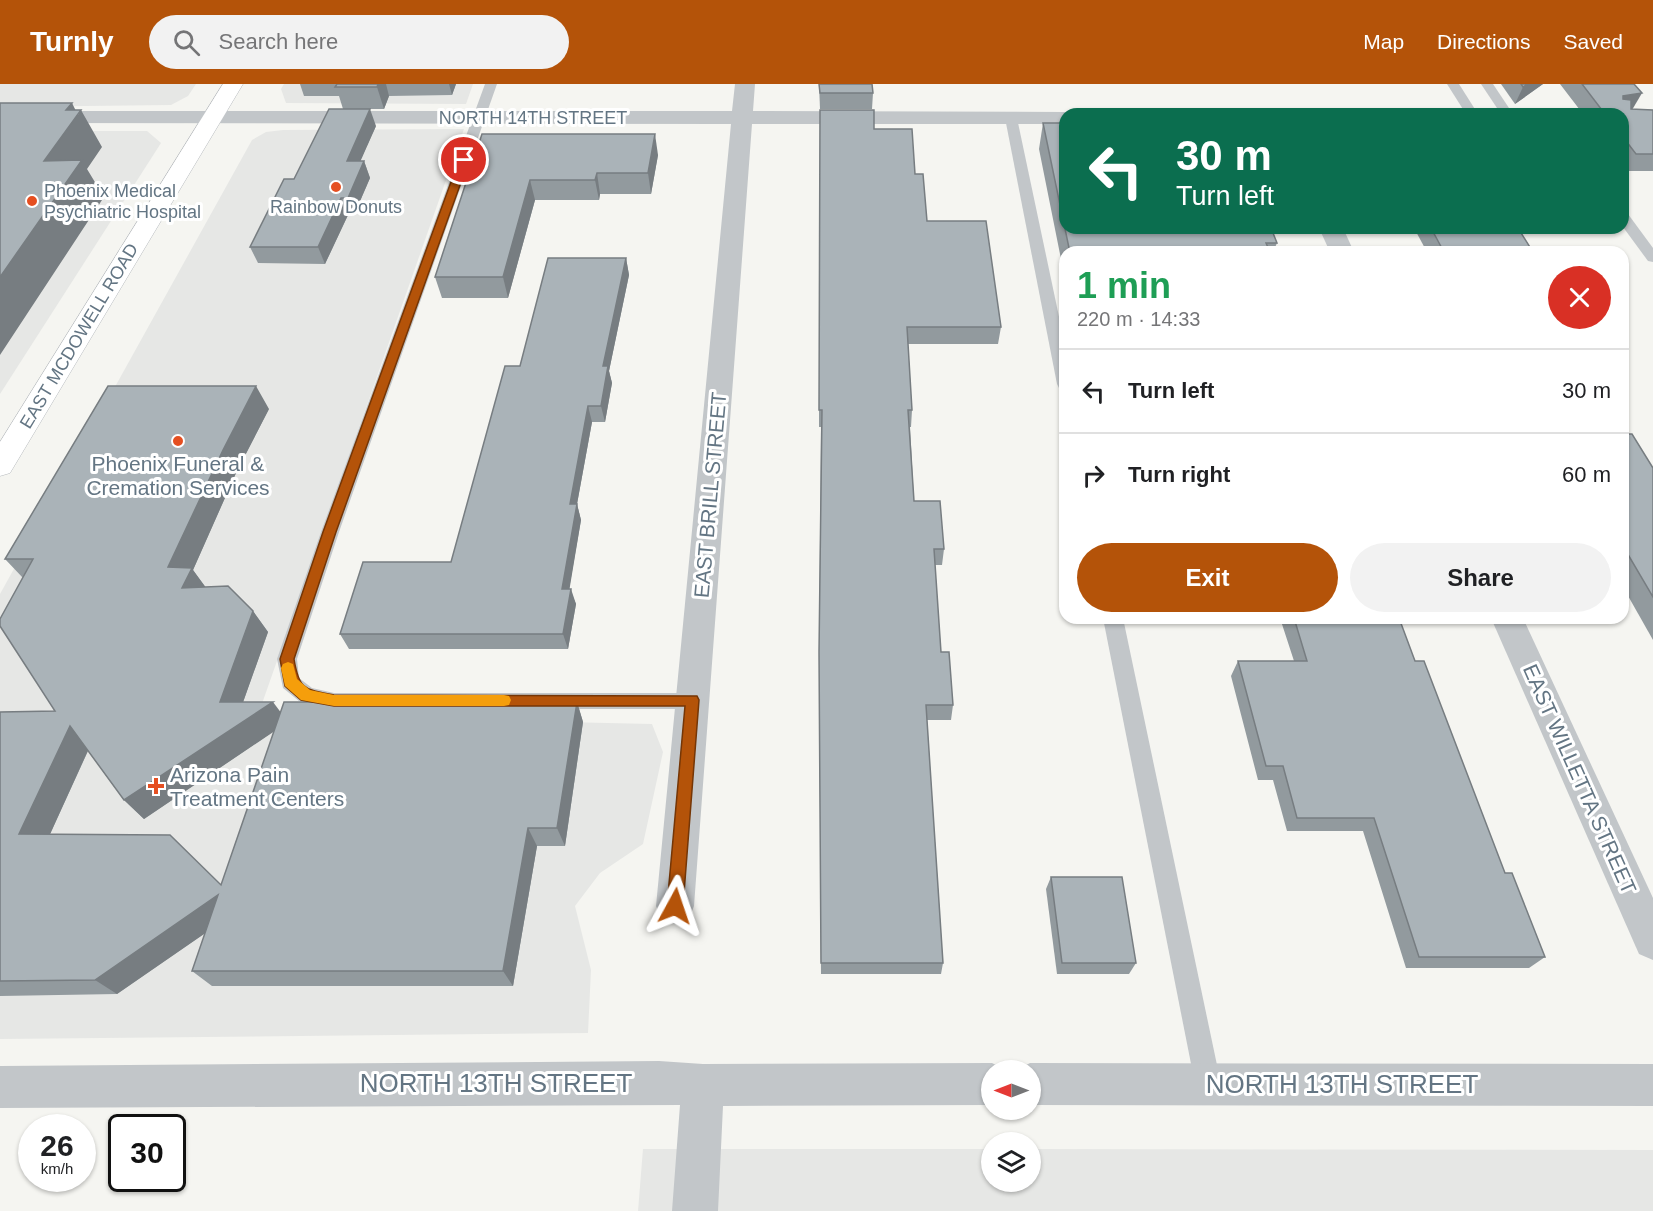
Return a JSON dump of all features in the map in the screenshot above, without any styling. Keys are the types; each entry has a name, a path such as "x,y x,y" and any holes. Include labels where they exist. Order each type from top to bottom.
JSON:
{"main road":[{"name":"EAST MCDOWELL ROAD","path":"0,466 233,84"}],"street":[{"name":"EAST BRILL STREET","path":"675,906 745,84"},
{"name":"NORTH 14TH STREET","path":"0,117 1059,118"},
{"name":"EAST WILLETTA STREET","path":"1510,624 1653,941"},
{"name":"NORTH 13TH STREET","path":"0,1087 635,1082 703,1085 981,1084"},
{"name":"NORTH 13TH STREET","path":"1041,1084 1653,1085"},
{"path":"695,1211 703,1085"}],"lane":[{"path":"491,84 330,532 287,659 290,682 306,696 334,700 692,700"},
{"path":"1453,84 1468,108"},
{"path":"1487,84 1503,108"},
{"path":"1011,118 1059,354"},
{"path":"1629,225 1653,258"},
{"path":"1114,624 1208,1084"}],"shaded area":[{"path":"0,84 196,84 188,96 171,105 0,107"},
{"path":"284,84 473,84 466,104 286,103 281,89"},
{"path":"464,129 258,715 652,724 663,752 643,844 600,873 575,906 591,970 588,1033 0,1039 0,594 252,140 266,132 283,130"},
{"path":"0,131 147,131 161,143 0,394"},
{"path":"643,1149 981,1149 981,1192 1041,1192 1041,1149 1653,1150 1653,1211 638,1211"}],"building":[{"path":"337,84 378,84 377,87 335,87"},
{"path":"819,84 872,84 873,93 820,93"},
{"path":"1582,84 1634,84 1642,93 1623,96 1623,99 1631,100 1631,109 1653,110 1653,154 1636,154 1629,145 1629,108 1600,108"},
{"path":"0,103 72,103 66,110 81,110 44,161 82,160 0,277"},
{"path":"329,109 370,109 347,161 364,161 348,198 341,198 318,247 250,247 284,179 294,179"},
{"path":"820,110 874,110 874,129 912,129 915,174 923,174 927,221 986,221 1001,327 907,327 912,410 908,410 914,501 940,501 944,549 934,549 941,652 949,652 953,705 926,705 943,963 821,963"},
{"path":"1043,123 1059,123 1059,200"},
{"path":"482,134 655,134 648,173 597,173 595,180 530,180 503,277 435,277"},
{"path":"1066,234 1273,234 1277,243 1266,243 1267,246 1069,246"},
{"path":"1434,234 1522,234 1529,246 1441,246"},
{"path":"548,258 626,258 603,366 608,366 601,406 588,406 570,504 577,504 562,589 571,589 563,634 340,634 363,562 451,562 505,366 520,366"},
{"path":"108,386 256,386 168,567 192,568 182,588 228,586 253,611 220,702 273,702 124,800 70,726 19,834 170,835 221,885 284,702 577,702 557,828 528,828 503,971 192,971 218,895 95,980 0,981 0,712 55,711 0,626 0,619 33,559 5,559"},
{"path":"1629,434 1632,434 1653,468 1653,597 1629,556"},
{"path":"1296,624 1401,624 1415,661 1424,661 1505,873 1512,873 1545,957 1419,957 1374,818 1297,818 1283,766 1266,766 1238,661 1307,661"},
{"path":"1051,877 1122,877 1136,963 1062,963"}],"slow traffic":[{"path":"288,668 290,682 306,696 334,700 504,700"}],"place":[{"name":"Rainbow Donuts","path":"336,187"},
{"name":"Phoenix Medical Psychiatric Hospital","path":"32,201"},
{"name":"Phoenix Funeral & Cremation Services","path":"178,441"},
{"name":"Arizona Pain Treatment Centers","path":"156,786"}],"route":[{"path":"464,160 330,532 287,659 290,682 306,696 334,700 692,700 675,906"}]}
